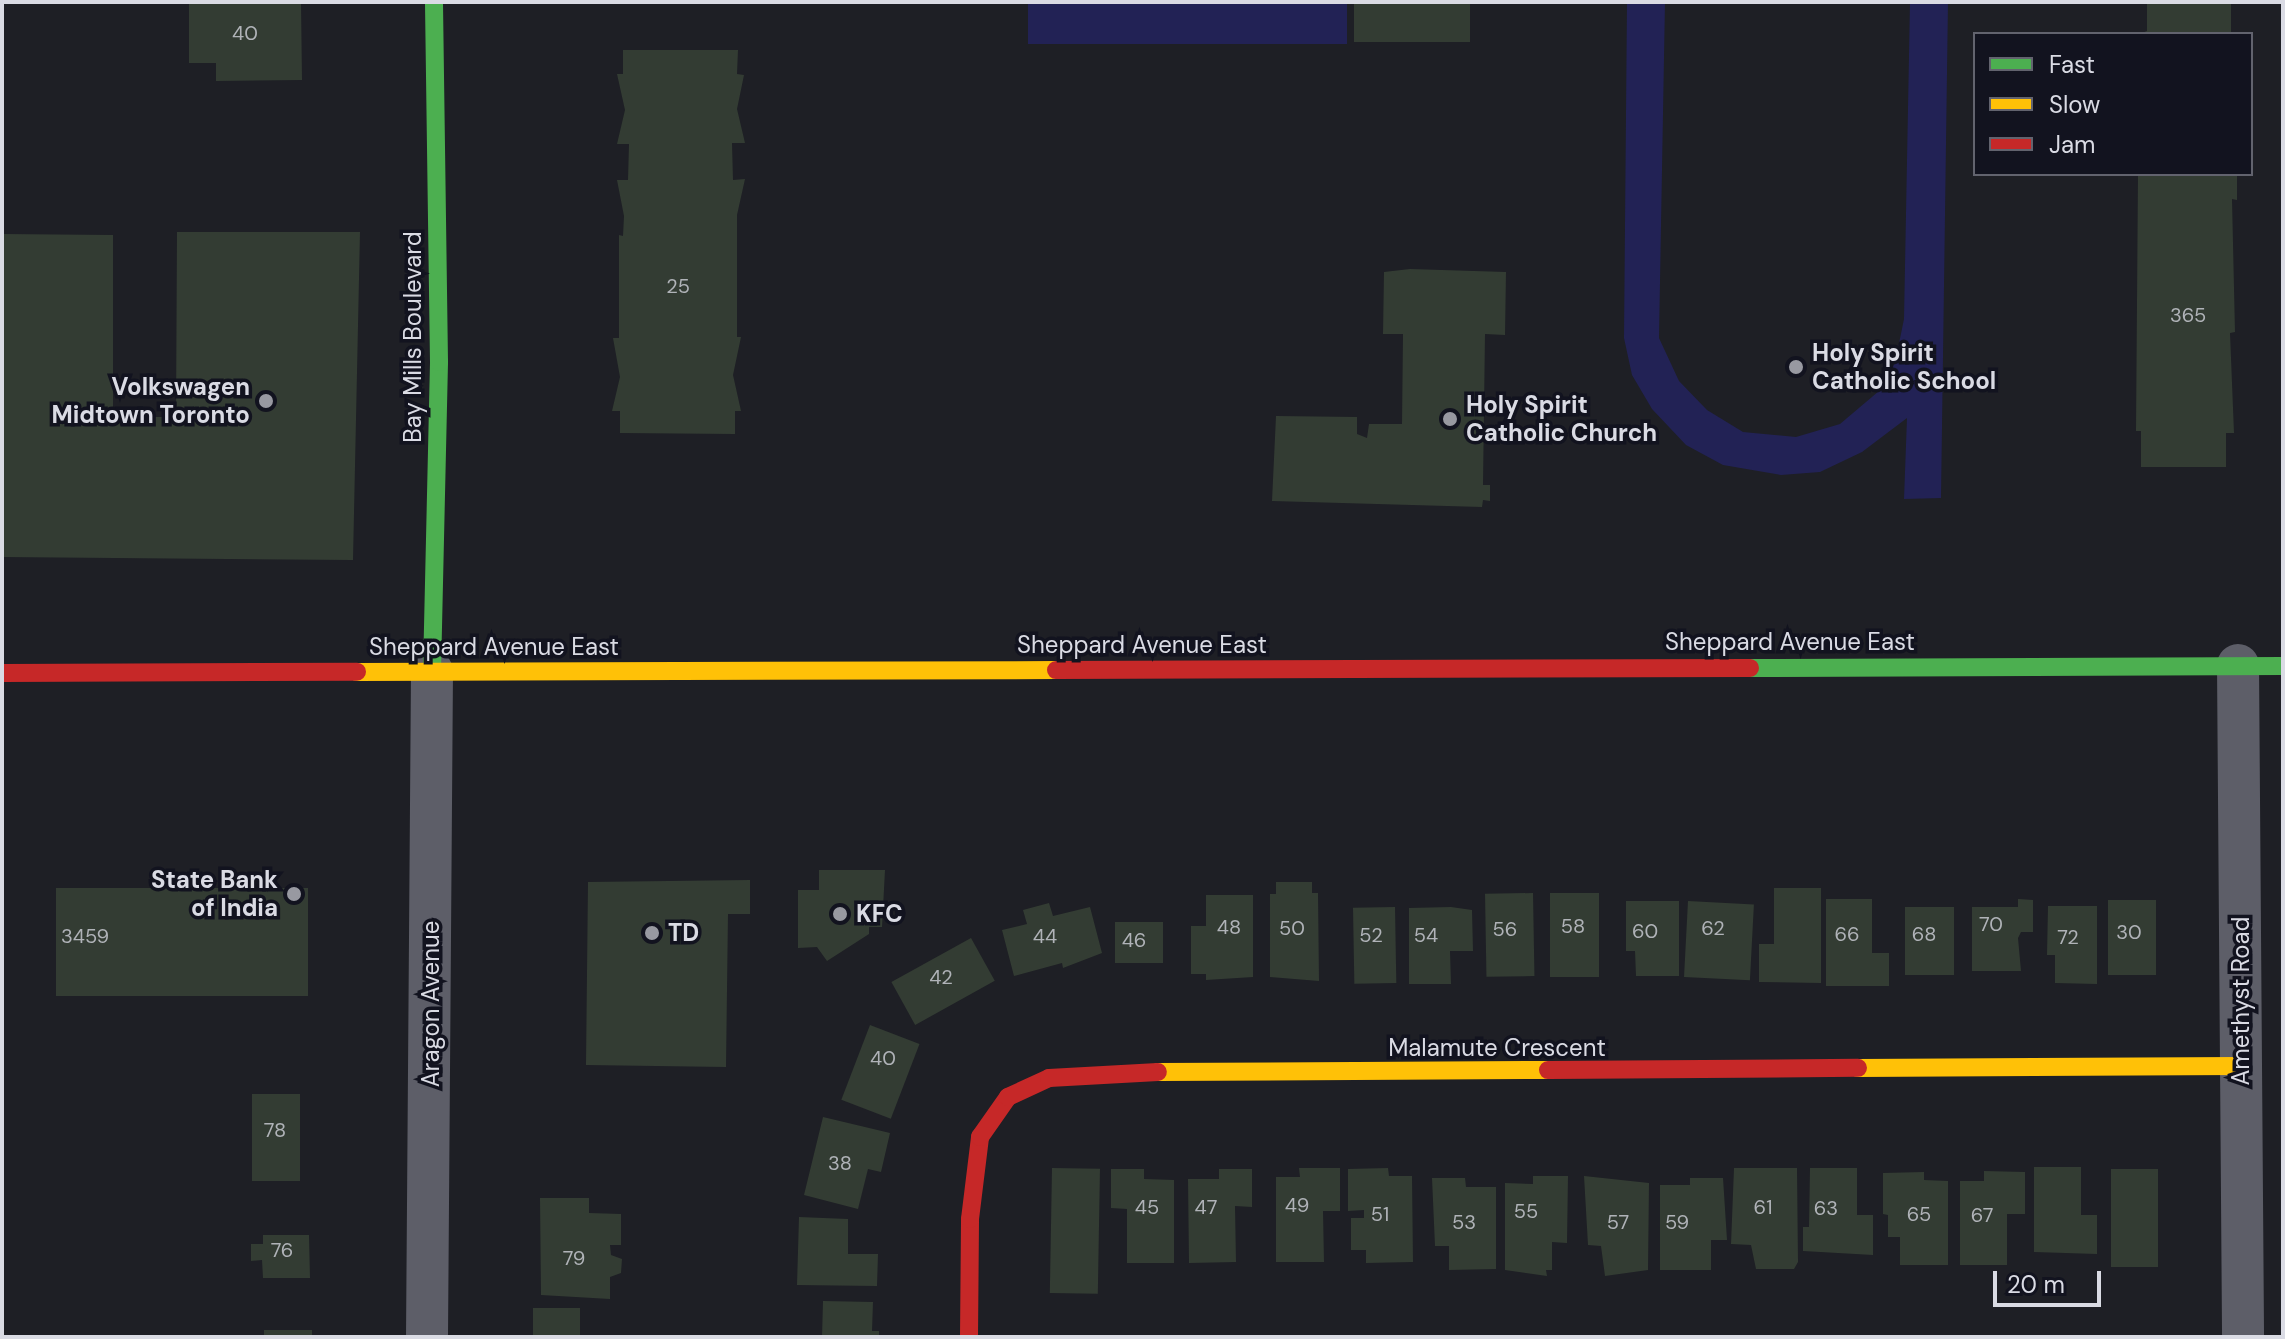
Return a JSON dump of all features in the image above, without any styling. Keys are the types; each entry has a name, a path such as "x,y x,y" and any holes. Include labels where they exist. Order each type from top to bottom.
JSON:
{"main road":[{"name":"Bay Mills Boulevard","path":"432,671 439,362 434,2"},
{"name":"Sheppard Avenue East","path":"2,673 2283,666"},
{"name":"Malamute Crescent","path":"969,1337 970,1219 980,1137 1008,1097 1049,1078 1092,1072 2240,1066"}],"street":[{"name":"Amethyst Road","path":"2238,665 2243,1337"},
{"name":"Aragon Avenue","path":"427,1337 432,671"}],"shaded area":[{"path":"1028,2 1347,2 1347,44 1028,44"},
{"path":"1627,2 1665,2 1659,338 1679,381 1707,410 1743,432 1796,437 1840,424 1879,391 1895,363 1904,319 1910,2 1948,2 1941,498 1904,499 1907,418 1862,452 1820,472 1781,475 1723,465 1686,445 1652,409 1632,375 1624,338"}],"building":[{"path":"189,2 301,2 302,80 216,81 216,63 189,63"},
{"path":"1354,2 1470,2 1470,42 1354,42"},
{"path":"2147,2 2231,2 2231,32 2144,32 2147,31"},
{"path":"623,50 738,50 737,74 744,75 737,109 745,143 732,143 733,180 745,179 737,215 737,337 741,337 733,375 741,411 735,411 735,434 620,433 620,411 612,411 620,377 613,338 619,338 619,235 623,236 624,216 617,180 628,180 629,144 617,144 625,110 617,74 623,74"},
{"path":"2138,176 2237,176 2237,200 2232,199 2235,332 2230,333 2234,433 2226,433 2226,467 2141,467 2141,431 2136,431"},
{"name":"Volkswagen Midtown Toronto","path":"177,232 360,232 353,560 2,557 2,234 113,235 113,417 176,417"},
{"path":"1410,269 1506,272 1505,335 1485,334 1483,485 1490,485 1490,501 1483,500 1482,507 1272,501 1276,416 1357,417 1357,434 1367,438 1369,424 1402,424 1403,334 1383,334 1384,272"},
{"name":"KFC","path":"819,870 885,870 882,927 869,927 869,934 827,961 817,947 798,948 798,890 819,890"},
{"path":"750,880 750,914 728,914 726,1067 586,1065 588,882"},
{"path":"1276,882 1312,882 1312,893 1318,893 1319,981 1270,977 1270,894 1276,894"},
{"path":"56,888 308,888 308,996 56,996"},
{"path":"1774,888 1821,888 1821,983 1759,982 1759,944 1774,944"},
{"path":"1533,893 1534,976 1486,977 1485,894"},
{"path":"1550,893 1599,893 1599,977 1550,977"},
{"path":"1206,895 1253,895 1253,977 1206,980 1206,974 1191,974 1191,926 1206,926"},
{"path":"1826,899 1872,899 1872,953 1889,953 1889,986 1826,986"},
{"path":"2018,899 2033,900 2033,932 2021,932 2018,938 2021,971 1972,971 1972,907 2018,907"},
{"path":"2108,900 2156,900 2156,975 2108,975"},
{"path":"1626,901 1679,901 1679,976 1636,976 1635,951 1626,951"},
{"path":"1688,901 1754,904 1750,980 1684,977"},
{"path":"1049,903 1053,916 1090,907 1102,953 1063,968 1062,963 1014,976 1002,930 1027,924 1023,910"},
{"path":"2048,906 2097,906 2097,984 2055,983 2055,955 2047,955"},
{"path":"1395,907 1396,983 1354,984 1353,908"},
{"path":"1905,907 1954,907 1954,975 1905,975"},
{"path":"1409,908 1472,910 1473,951 1450,951 1451,984 1409,984"},
{"path":"1115,922 1163,922 1163,963 1115,963"},
{"path":"971,938 995,981 915,1025 891,982"},
{"path":"870,1025 919,1044 891,1119 841,1100"},
{"path":"252,1094 300,1094 300,1181 252,1181"},
{"path":"823,1117 890,1133 881,1172 868,1169 858,1209 804,1195"},
{"path":"2034,1167 2081,1167 2081,1215 2097,1215 2097,1254 2034,1252"},
{"path":"1052,1168 1100,1169 1098,1294 1050,1293"},
{"path":"1299,1168 1340,1168 1340,1211 1323,1211 1324,1262 1276,1262 1276,1177 1300,1177"},
{"path":"1388,1168 1389,1176 1412,1176 1413,1262 1366,1263 1366,1250 1351,1250 1351,1218 1364,1218 1364,1210 1348,1211 1348,1169"},
{"path":"1734,1168 1797,1168 1798,1262 1794,1269 1756,1269 1751,1245 1731,1244"},
{"path":"1810,1168 1857,1168 1857,1215 1873,1215 1873,1255 1803,1251 1803,1227 1809,1227"},
{"path":"1111,1169 1144,1169 1144,1179 1174,1180 1174,1263 1127,1263 1127,1209 1111,1208"},
{"path":"1219,1169 1252,1169 1252,1207 1235,1206 1236,1262 1189,1263 1188,1179 1219,1179"},
{"path":"2111,1169 2158,1169 2158,1267 2111,1267"},
{"path":"1984,1171 2025,1172 2025,1214 2007,1214 2007,1265 1960,1265 1960,1181 1984,1181"},
{"path":"1924,1172 1924,1180 1948,1181 1948,1265 1900,1265 1900,1237 1888,1237 1888,1215 1883,1214 1883,1173"},
{"path":"1533,1176 1568,1176 1567,1243 1552,1242 1552,1270 1546,1270 1547,1276 1505,1270 1505,1183 1533,1184"},
{"path":"1584,1176 1649,1183 1648,1270 1605,1276 1601,1246 1588,1245"},
{"path":"1432,1178 1465,1178 1466,1187 1496,1187 1496,1269 1449,1270 1449,1246 1435,1246"},
{"path":"1690,1178 1723,1178 1727,1240 1711,1240 1711,1270 1660,1270 1660,1185 1690,1185"},
{"path":"540,1198 589,1198 589,1213 621,1214 621,1245 610,1245 611,1255 622,1259 621,1273 610,1277 610,1299 541,1295"},
{"path":"799,1217 848,1219 848,1254 878,1254 877,1286 797,1285"},
{"path":"263,1235 309,1235 310,1278 263,1278 262,1260 251,1261 251,1244 263,1244"},
{"path":"823,1301 873,1302 872,1331 879,1331 879,1337 822,1337"},
{"path":"533,1308 580,1308 580,1337 533,1337"},
{"path":"264,1330 312,1330 312,1337 264,1337"}],"traffic: fast":[{"path":"432,671 439,362 434,2"},
{"path":"1750,668 2283,666"}],"traffic: slow":[{"path":"357,672 1056,670"},
{"path":"1858,1068 2240,1066"},
{"path":"1158,1072 1548,1070"}],"traffic: jam":[{"path":"1056,670 1750,668"},
{"path":"2,673 357,672"},
{"path":"1548,1070 1858,1068"},
{"path":"969,1337 970,1219 980,1137 1008,1097 1049,1078 1158,1072"}],"place":[{"name":"Holy Spirit Catholic School","path":"1796,367"},
{"name":"Volkswagen Midtown Toronto","path":"266,401"},
{"name":"Holy Spirit Catholic Church","path":"1450,419"},
{"name":"State Bank of India","path":"294,894"},
{"name":"KFC","path":"840,914"},
{"name":"TD","path":"652,933"}]}
